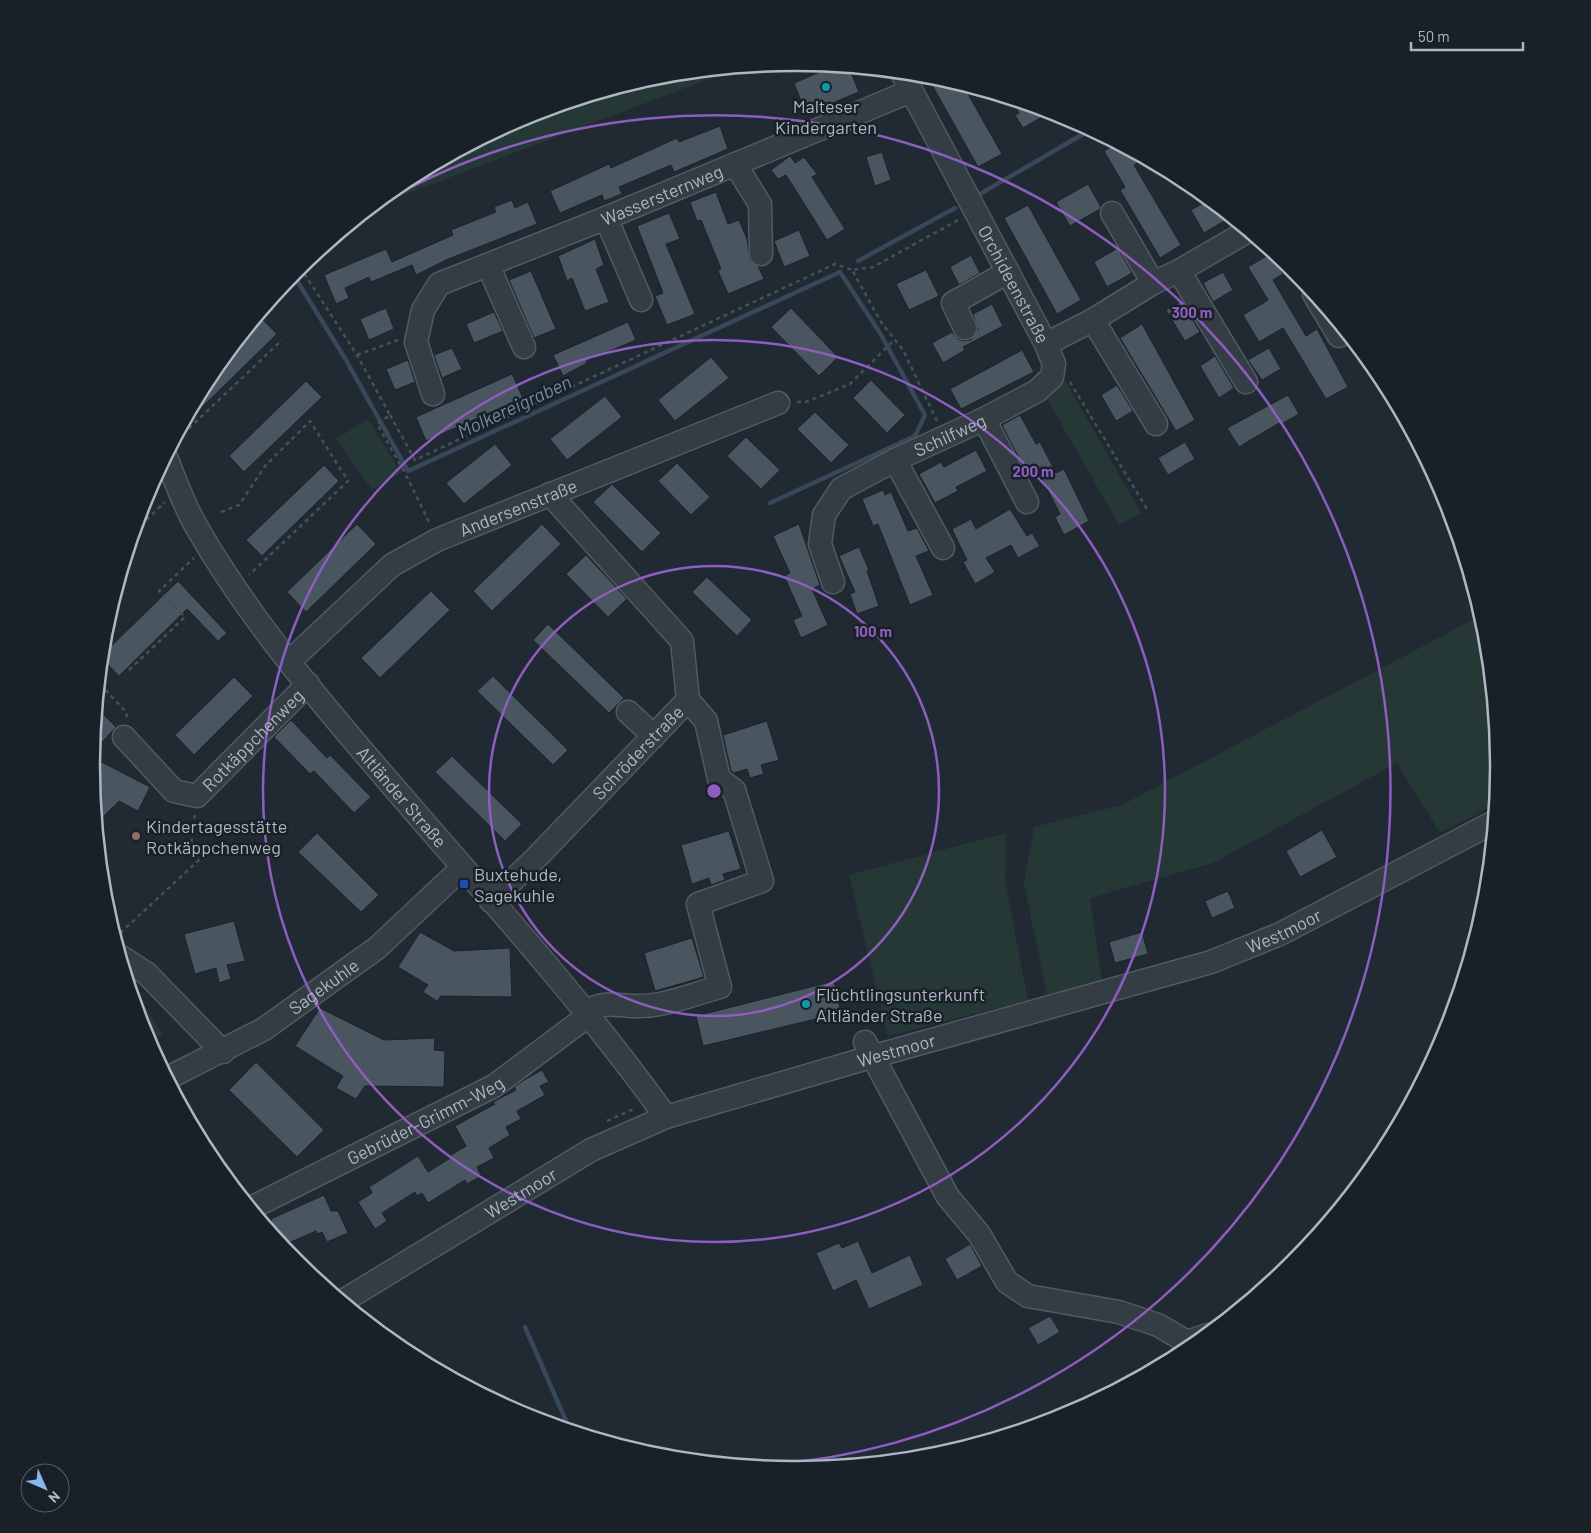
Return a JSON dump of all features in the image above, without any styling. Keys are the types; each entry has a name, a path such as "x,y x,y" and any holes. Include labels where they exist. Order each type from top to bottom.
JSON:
{"street":[{"name":"Wassersternweg","path":"433,394 416,342 423,310 439,284 488,266 735,164 906,82"},
{"name":"Orchideenstraße","path":"906,82 1046,344 1093,320 1153,283 1180,271 1242,234"},
{"path":"735,164 760,204 760,254"},
{"path":"1112,213 1153,283"},
{"path":"606,218 641,300"},
{"path":"488,266 524,347"},
{"path":"1180,271 1246,382"},
{"path":"966,328 953,303 1008,272"},
{"path":"1093,320 1156,424"},
{"path":"1333,327 1339,336"},
{"path":"1046,344 1054,364 1053,371"},
{"name":"Schilfweg","path":"833,582 820,544 824,515 841,489 895,460 945,438 1038,391 1052,377 1053,371"},
{"name":"Andersenstraße","path":"290,662 392,565 436,540 778,404"},
{"path":"984,419 1027,502"},
{"path":"895,460 943,548"},
{"name":"Altländer Straße","path":"169,465 195,525 235,588 290,662 462,868 588,1013 666,1117"},
{"name":"Schröderstraße","path":"490,900 536,858 688,700 682,641 550,494"},
{"name":"Rotkäppchenweg","path":"197,796 308,684"},
{"name":"Gebrüder-Grimm-Weg","path":"257,1205 494,1086 599,1004 638,1006 658,1004 720,987 698,904 762,881 734,790 719,779 706,721 688,700"},
{"path":"628,712 654,736"},
{"path":"124,737 174,791 197,796"},
{"name":"Westmoor","path":"348,1298 591,1150 666,1117 868,1049 1211,962 1280,934 1488,825"},
{"name":"Sagekuhle","path":"173,1076 264,1030 377,948 462,868"},
{"path":"129,963 146,973 223,1052"},
{"path":"868,1049 948,1197 979,1234 1007,1282 1028,1296 1119,1312 1158,1325 1190,1339"}],"path":[{"path":"305,274 357,355 388,416 415,460 835,264 852,270 873,267 975,211"},
{"path":"852,270 881,322 903,350 945,438"},
{"path":"357,355 404,338"},
{"path":"187,430 282,340"},
{"path":"778,404 806,402 850,384 894,340"},
{"path":"1053,371 1067,376 1147,509"},
{"path":"388,416 377,424 409,479 436,540"},
{"path":"221,512 239,505 265,466 310,421 348,481 235,588"},
{"path":"145,521 178,488"},
{"path":"129,670 185,617 159,591 208,545"},
{"path":"105,689 127,713 124,737"},
{"path":"121,932 200,858 191,846 197,796"}],"green space":[{"path":"717,76 396,198 448,164 529,124 572,108 616,95 660,85"},
{"path":"1064,378 1141,513 1119,525 1042,390"},
{"path":"368,419 401,473 372,490 336,439"},
{"path":"1474,619 1485,676 1489,721 1491,766 1489,808 1440,833 1397,763 1213,863 1090,898 1102,982 1047,995 1024,884 1034,827 1122,805"},
{"path":"1006,833 1005,881 1028,1000 888,1036 849,875"},
{"path":"141,1001 163,1035 156,1039"}],"building":[{"name":"Malteser Kindergarten","path":"820,72 851,74 859,92 806,114 794,83"},
{"path":"932,85 968,93 1002,154 978,167"},
{"path":"1015,107 1042,117 1023,128 1015,115 1019,113"},
{"path":"720,126 728,149 674,172 671,165 619,187 622,194 604,201 602,195 560,213 550,191 609,164 611,168 677,138 679,142"},
{"path":"1111,147 1139,162 1134,165 1181,245 1160,258 1120,190 1125,187 1104,151"},
{"path":"882,152 891,180 875,186 866,157"},
{"path":"790,156 795,163 804,157 817,174 812,177 845,229 827,240 786,175 778,179 771,170"},
{"path":"1088,184 1101,207 1070,226 1056,202"},
{"path":"716,192 728,224 739,220 747,239 750,260 758,266 764,279 728,294 718,271 721,269 701,220 697,221 690,202"},
{"path":"512,200 515,208 528,202 537,224 446,260 416,275 412,265 371,282 369,277 345,288 349,298 336,304 324,275 386,249 392,262 453,235 451,230 496,212 494,207"},
{"path":"1203,203 1225,220 1204,233 1191,210"},
{"path":"1028,205 1081,300 1057,314 1004,218"},
{"path":"669,213 680,239 666,244 695,314 667,325 655,296 663,293 637,226"},
{"path":"799,230 810,256 784,267 774,241"},
{"path":"595,239 604,265 596,269 609,302 585,311 572,278 567,281 558,256"},
{"path":"1118,248 1132,273 1107,287 1094,262"},
{"path":"971,255 980,273 959,285 950,267"},
{"path":"1267,256 1278,267 1283,274 1273,280 1306,336 1317,329 1348,387 1326,399 1283,328 1259,342 1243,315 1268,300 1248,267"},
{"path":"926,270 939,296 909,310 896,284"},
{"path":"531,271 556,329 534,338 509,280"},
{"path":"1223,272 1233,290 1213,302 1203,283"},
{"path":"1182,301 1200,332 1185,341 1166,310"},
{"path":"992,304 1003,326 963,347 965,350 943,363 932,343 952,332 958,339 964,341 971,340 978,329 973,314"},
{"path":"386,308 394,329 369,340 360,319"},
{"path":"791,308 838,357 819,376 771,327"},
{"path":"494,312 503,331 474,343 466,324"},
{"path":"263,320 277,334 198,412 217,380"},
{"path":"628,322 636,340 586,361 587,363 563,376 553,355"},
{"path":"1142,324 1195,420 1176,431 1120,338"},
{"path":"452,348 462,369 442,378 434,355"},
{"path":"1269,348 1281,369 1262,380 1248,360"},
{"path":"1022,350 1034,372 961,409 950,389"},
{"path":"1215,356 1234,388 1219,398 1200,366"},
{"path":"711,357 729,378 675,421 658,400"},
{"path":"408,360 415,382 395,390 386,369"},
{"path":"512,374 523,398 426,441 416,417"},
{"path":"871,380 905,415 887,433 853,398"},
{"path":"306,381 322,397 244,472 229,456"},
{"path":"1117,385 1133,411 1116,421 1101,395"},
{"path":"1288,395 1299,414 1280,425 1279,423 1239,447 1227,428"},
{"path":"605,396 622,417 567,460 550,439"},
{"path":"815,412 849,445 831,463 797,429"},
{"path":"1020,415 1036,444 1040,442 1056,473 1064,469 1089,521 1064,535 1055,517 1060,514 1036,467 1026,472 1002,425"},
{"path":"746,437 780,470 761,489 727,456"},
{"path":"1185,442 1195,459 1168,475 1158,458"},
{"path":"495,444 512,465 464,504 446,483"},
{"path":"976,450 987,471 956,487 958,491 935,503 919,474 941,462 944,467"},
{"path":"677,463 710,497 691,515 658,481"},
{"path":"324,465 339,481 262,556 246,540"},
{"path":"612,484 661,533 642,552 593,502"},
{"path":"883,490 885,495 891,492 908,531 917,528 929,551 916,556 933,595 910,605 878,524 873,526 862,499"},
{"path":"1010,509 1027,536 1032,533 1040,546 1018,558 1011,545 986,558 995,572 975,584 963,562 967,560 952,529 971,519 976,529"},
{"path":"357,524 376,544 306,612 287,592"},
{"path":"542,524 561,544 492,611 473,591"},
{"path":"799,524 820,585 812,589 828,625 801,638 793,620 802,616 784,576 790,573 773,536"},
{"path":"859,547 869,570 867,571 879,606 857,614 850,594 855,592 839,556"},
{"path":"586,555 627,599 608,617 566,574"},
{"path":"707,577 752,620 737,636 692,592"},
{"path":"178,581 227,633 218,641 187,609 119,676 108,664 111,646"},
{"path":"431,591 450,610 380,678 361,658"},
{"path":"548,624 624,698 609,713 533,640"},
{"path":"493,676 568,750 553,765 477,691"},
{"path":"234,677 253,696 194,755 175,735"},
{"path":"103,714 116,727 101,743"},
{"path":"291,720 327,758 330,755 371,797 354,813 314,771 310,774 274,737"},
{"path":"767,721 779,760 761,765 764,774 750,778 747,769 734,773 731,771 723,735"},
{"path":"452,756 522,824 505,841 435,772"},
{"path":"100,761 150,787 138,811 119,801 102,818"},
{"path":"1322,830 1337,857 1300,877 1286,851"},
{"path":"729,831 741,869 723,874 725,880 711,885 709,878 692,884 681,845"},
{"path":"317,833 379,895 361,912 298,852"},
{"path":"1228,891 1235,908 1212,918 1205,901"},
{"path":"234,921 245,961 227,965 231,979 219,983 216,968 195,974 184,934"},
{"path":"420,932 454,951 510,948 512,997 441,996 437,1001 423,992 428,985 398,967"},
{"path":"1142,932 1148,954 1115,963 1109,942"},
{"path":"692,938 704,977 655,991 644,953"},
{"path":"834,981 841,1013 703,1046 696,1016"},
{"path":"320,1008 384,1040 435,1038 434,1050 445,1051 444,1087 365,1086 356,1099 336,1088 343,1076 295,1046"},
{"path":"256,1062 324,1130 297,1157 229,1090"},
{"path":"542,1070 549,1082 540,1086 545,1095 517,1111 521,1119 506,1127 510,1135 489,1148 494,1158 477,1167 481,1176 467,1184 465,1180 428,1203 422,1193 417,1196 415,1192 382,1213 387,1221 375,1229 358,1202 372,1193 369,1187 418,1156 428,1172 452,1157 451,1155 466,1146 455,1126 495,1104 493,1102 516,1090 514,1087"},
{"path":"324,1195 331,1211 338,1211 348,1233 327,1242 322,1232 318,1234 316,1231 290,1243 273,1225 271,1219"},
{"path":"858,1241 872,1273 910,1255 923,1285 869,1309 856,1280 833,1291 816,1253 839,1243 842,1248"},
{"path":"970,1244 982,1266 957,1280 945,1259"},
{"path":"1050,1316 1060,1332 1038,1345 1028,1328"}],"waterway":[{"name":"Molkereigraben","path":"980,194 1083,134"},
{"name":"Molkereigraben","path":"858,261 955,208"},
{"name":"Molkereigraben","path":"298,282 346,360 408,471 840,272 880,333 925,415 915,436 770,503"},
{"path":"525,1327 567,1423"}],"place":[{"name":"Malteser Kindergarten","path":"826,87"},
{"name":"Kindertagesstätte Rotkäppchenweg","path":"136,836"},
{"name":"Buxtehude, Sagekuhle","path":"464,884"},
{"name":"Flüchtlingsunterkunft Altländer Straße","path":"806,1004"}]}
